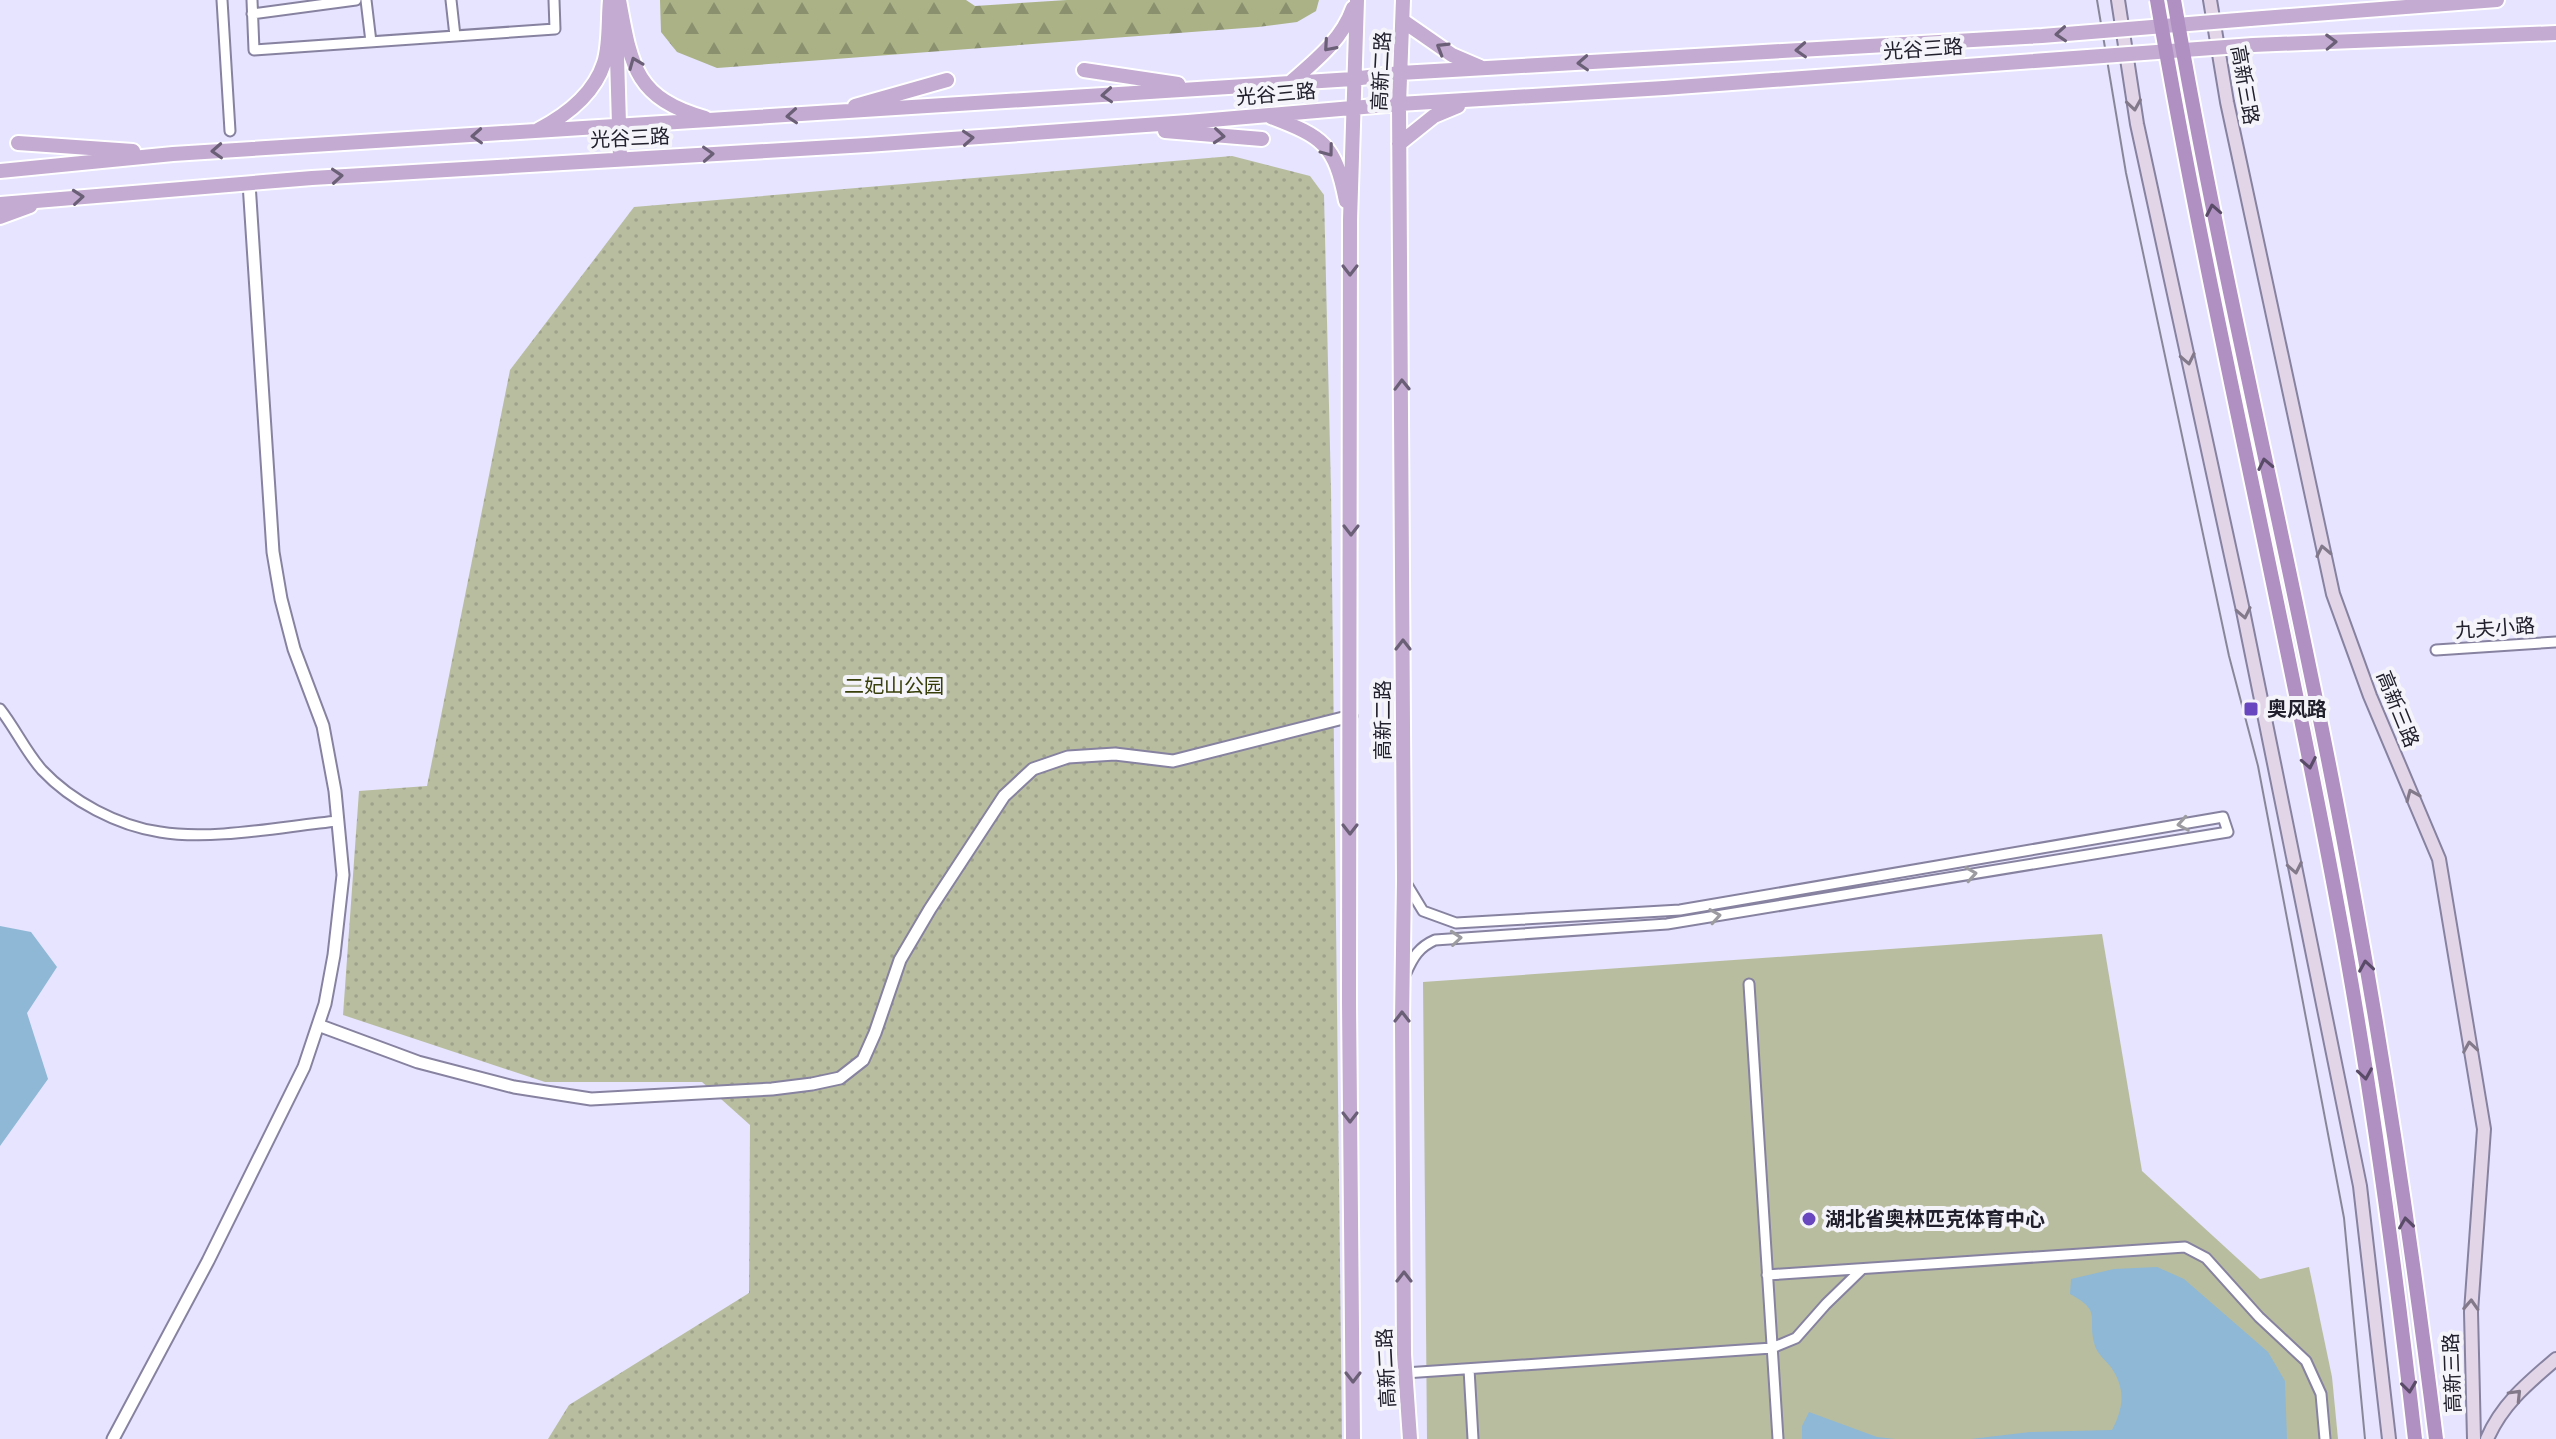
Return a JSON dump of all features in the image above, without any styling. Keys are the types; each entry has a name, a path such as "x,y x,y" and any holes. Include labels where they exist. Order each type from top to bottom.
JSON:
{"highway":[{"name":"高新三路","path":"2157,0 2214,302 2339,910 2388,1221 2415,1439"},
{"name":"高新三路","path":"2174,0 2234,315 2356,907 2406,1219 2436,1439"}],"main road":[{"path":"615,0 634,67 655,95 676,110 717,121"},
{"path":"615,0 620,158"},
{"path":"531,133 561,118 587,93 604,64 615,0"},
{"path":"1291,82 1328,49 1356,0"},
{"name":"高新二路","path":"1353,1439 1349,1002 1350,220 1356,0"},
{"name":"高新二路","path":"1403,0 1399,104 1402,984 1405,1373 1410,1439"},
{"path":"2118,0 2137,124 2242,606 2360,1186 2389,1439"},
{"name":"高新三路","path":"2210,0 2227,102 2333,594 2370,696 2439,859 2484,1129 2471,1312 2474,1439"},
{"name":"光谷三路","path":"0,171 173,154 827,114 1353,79 1400,73 2042,36 2497,0"},
{"path":"1403,21 1452,55 1484,68"},
{"name":"光谷三路","path":"0,204 249,183 867,145 1399,104 2253,45 2556,33"},
{"path":"1084,70 1206,88"},
{"path":"827,114 947,80"},
{"path":"1399,144 1434,116 1468,101"},
{"path":"1266,115 1313,134 1332,152 1341,173 1350,220"},
{"path":"1121,127 1262,139"},
{"path":"18,143 173,154"},
{"path":"0,217 49,199"},
{"path":"2487,1439 2514,1395 2556,1359"}],"street":[{"path":"222,0 230,131"},
{"path":"252,0 254,50 555,29 554,0"},
{"path":"252,14 356,0"},
{"path":"366,0 371,42"},
{"path":"451,0 455,36"},
{"path":"113,1439 208,1261 304,1067 318,1025 334,955 343,875 323,726 294,649 273,552 249,183"},
{"name":"九夫小路","path":"2436,650 2556,642"},
{"path":"0,709 42,770 77,799 121,821 160,833 204,835 338,821"},
{"path":"318,1025 418,1062 514,1087 591,1099 772,1089 840,1078 863,1060 900,960 930,909 1004,796 1033,769 1068,757 1115,754 1173,761 1351,716"},
{"path":"1402,984 1411,961 1422,946 1435,940 1667,924 2228,832 2223,817 1680,910 1615,915 1456,923 1423,911 1404,881"},
{"path":"1749,984 1778,1439"},
{"path":"1767,1275 2185,1247 2206,1258 2259,1317 2306,1361 2321,1394 2325,1439"},
{"path":"1405,1373 1772,1348 1796,1338 1861,1270"},
{"path":"1469,1369 1473,1439"}],"green space":[{"path":"660,0 966,0 975,6 1067,0 1319,0 1316,11 1297,22 1258,27 717,68 677,52 661,32"},
{"name":"二妃山公园","path":"1232,156 1310,176 1324,195 1331,490 1342,1439 548,1439 569,1405 749,1293 750,1125 702,1082 545,1082 343,1015 359,791 427,786 510,370 634,207"},
{"name":"湖北省奥林匹克体育中心","path":"2102,934 2142,1171 2260,1279 2309,1267 2332,1377 2338,1439 1427,1439 1423,982"}],"water":[{"path":"0,926 31,932 57,967 27,1013 48,1079 0,1146"},
{"path":"2157,1267 2184,1279 2268,1352 2285,1381 2287,1439 1971,1439 2030,1432 2112,1430 2121,1405 2119,1382 2096,1349 2090,1311 2070,1294 2071,1279 2114,1269"},
{"path":"1809,1412 1877,1437 1895,1439 1802,1439 1802,1426"}],"tram line":[{"path":"2097,0 2126,173 2229,656 2258,766 2344,1218 2365,1439"}],"place":[{"name":"奥风路","path":"2251,709"},
{"name":"湖北省奥林匹克体育中心","path":"1809,1219"}]}
